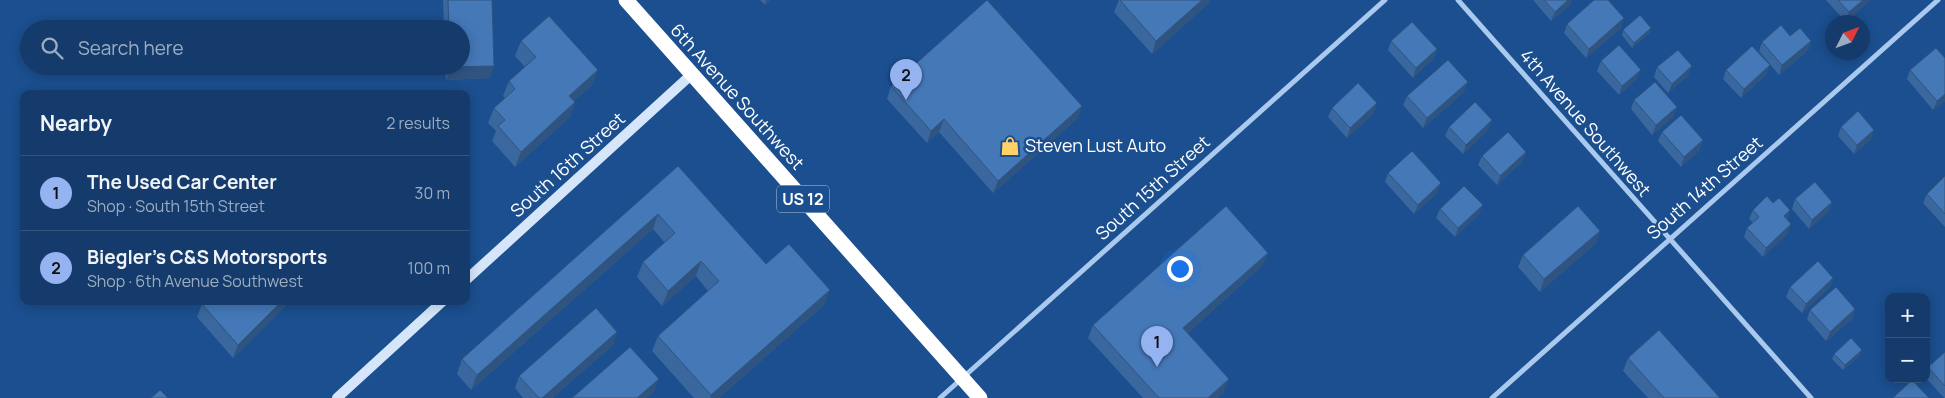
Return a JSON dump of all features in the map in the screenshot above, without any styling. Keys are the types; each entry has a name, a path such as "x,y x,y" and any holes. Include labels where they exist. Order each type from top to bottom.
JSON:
{"highway":[{"name":"6th Avenue Southwest","path":"626,0 980,398"}],"street":[{"name":"South 15th Street","path":"940,398 1384,0"},
{"name":"4th Avenue Southwest","path":"1458,0 1812,398"},
{"name":"South 14th Street","path":"1492,398 1669,238 1938,0"},
{"name":"South 16th Street","path":"470,276 692,74"},
{"path":"337,398 439,305"}],"building":[{"path":"448,0 492,0 494,66 470,67 470,20 449,20"},
{"path":"987,0 1082,106 998,181 944,119 931,131 891,86"},
{"path":"1120,0 1202,0 1156,41"},
{"path":"1544,0 1568,0 1555,12"},
{"path":"1594,0 1608,0 1624,18 1589,49 1567,24"},
{"path":"1838,0 1863,0 1849,12"},
{"path":"1640,15 1651,28 1634,43 1623,30"},
{"path":"549,16 598,70 569,96 575,102 521,152 498,126 505,120 494,108 515,89 509,81 536,57 521,41"},
{"path":"1412,22 1437,49 1416,68 1391,41"},
{"path":"1781,25 1790,36 1800,28 1811,41 1782,65 1762,42"},
{"path":"1619,45 1641,70 1622,86 1601,61"},
{"path":"1752,46 1770,65 1744,89 1726,70"},
{"path":"1936,48 1945,58 1945,94 1937,101 1910,70"},
{"path":"1678,50 1692,66 1672,84 1657,67"},
{"path":"1448,60 1468,82 1427,118 1407,96"},
{"path":"1655,82 1677,107 1656,125 1634,100"},
{"path":"1358,83 1377,103 1350,128 1332,108"},
{"path":"1475,102 1492,120 1466,145 1449,127"},
{"path":"1858,111 1874,130 1857,145 1841,127"},
{"path":"1681,115 1703,140 1684,157 1662,132"},
{"path":"1508,132 1526,152 1500,176 1482,156"},
{"path":"1412,151 1441,183 1418,205 1388,173"},
{"path":"678,166 766,264 789,244 830,290 711,395 658,336 719,281 701,261 668,291 643,262 675,233 658,214 477,375 462,359"},
{"path":"1945,176 1945,214 1927,194"},
{"path":"1815,182 1832,202 1812,220 1795,199"},
{"path":"1464,186 1483,205 1458,228 1440,209"},
{"path":"1767,196 1773,203 1779,198 1790,210 1784,216 1791,224 1766,248 1747,228 1759,217 1753,210"},
{"path":"1226,206 1268,253 1183,328 1229,379 1208,398 1159,398 1093,325"},
{"path":"1578,206 1600,231 1544,279 1523,255"},
{"path":"1818,261 1833,278 1806,304 1790,287"},
{"path":"1836,287 1855,309 1830,332 1810,310"},
{"path":"203,305 278,305 238,345"},
{"path":"596,308 617,332 542,398 539,398 519,376"},
{"path":"1659,330 1720,398 1664,398 1628,358"},
{"path":"1851,338 1862,350 1845,365 1834,354"},
{"path":"630,347 659,379 637,398 572,398"},
{"path":"1945,352 1945,386 1930,369 1930,365"},
{"path":"1909,383 1915,383 1929,398 1893,398"},
{"path":"160,390 168,398 151,398"}],"place":[{"name":"Biegler's C&S Motorsports","path":"906,100"},
{"name":"Steven Lust Auto","path":"1010,146"},
{"name":"The Used Car Center","path":"1157,367"}]}
